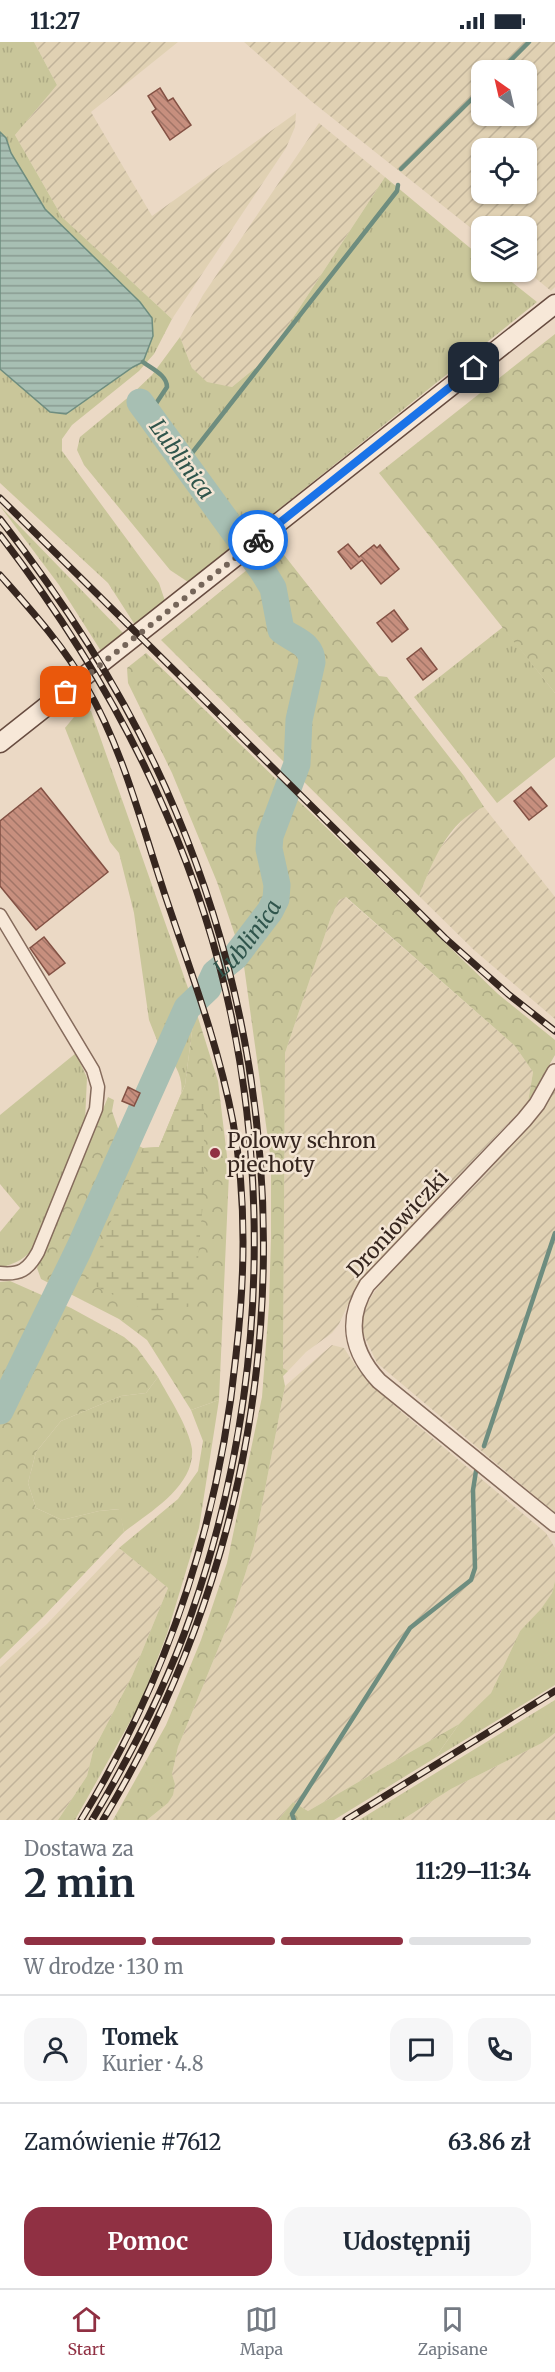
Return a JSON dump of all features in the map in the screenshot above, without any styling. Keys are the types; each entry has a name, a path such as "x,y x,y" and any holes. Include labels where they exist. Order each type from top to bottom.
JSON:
{"main road":[{"path":"0,743 555,304"}],"street":[{"path":"0,915 93,1070 98,1087 96,1109 38,1252 23,1272 0,1274"},
{"name":"Droniowiczki","path":"555,1072 537,1104 524,1120 367,1285 358,1301 353,1332 362,1360 379,1381 555,1524"}],"shaded area":[{"path":"34,42 178,42 91,112 152,216 296,113 295,127 286,148 172,319 62,217 15,135 57,85"},
{"path":"244,42 555,42 555,287 551,291 537,279 537,216 471,216 471,228 311,101"},
{"path":"319,123 385,177 266,359 232,387 207,383 192,368 180,337 203,295"},
{"path":"0,132 6,138 11,153 45,209 140,302 152,318 153,336 143,362 66,414 50,412 0,369"},
{"path":"484,807 555,897 555,1019 474,950 419,896 436,853 469,812"},
{"path":"345,897 515,1046 533,1072 528,1102 367,1273 332,1333 306,1352 288,1371 283,1368 285,1053 331,917 339,899"},
{"path":"555,1087 555,1513 377,1363 361,1329 362,1313 385,1278 484,1176 540,1113"},
{"path":"332,1345 344,1348 357,1368 399,1410 546,1533 555,1548 555,1581 552,1593 541,1610 520,1631 491,1693 475,1710 459,1724 308,1811 293,1802 278,1820 147,1820 168,1803 175,1784 172,1774 178,1747 234,1610 254,1546 285,1386"},
{"path":"119,1548 168,1588 132,1676 93,1751 87,1776 58,1820 0,1820 0,1667 47,1624"},
{"path":"555,1733 555,1820 402,1820 451,1789 542,1743"}],"green space":[{"path":"0,42 34,42 57,85 15,135 62,217 172,319 154,354 139,371 72,425 62,439 62,451 159,583 165,601 135,625 108,583 0,483"},
{"path":"385,177 471,249 471,282 512,282 537,302 188,582 170,570 84,465 77,450 80,437 152,375 180,337 192,368 207,382 232,387 266,359"},
{"path":"555,334 555,693 379,473"},
{"path":"0,506 124,634 101,651 59,585"},
{"path":"270,551 281,551 379,676 387,677 464,776 484,807 471,813 451,832 436,857 419,896 161,640"},
{"path":"503,627 555,693 555,757 497,803 414,697"},
{"path":"146,653 498,994 555,1040 555,1055 528,1102 533,1072 515,1046 346,897 339,900 331,917 285,1053 283,1368 288,1371 283,1376 285,1386 254,1546 234,1610 178,1747 172,1774 175,1784 173,1795 168,1803 147,1820 113,1820 166,1725 201,1640 227,1563 262,1397 271,1238 271,1161 243,959 217,882 172,773 128,683 127,668"},
{"path":"82,707 91,711 195,1008 185,1085 181,1094 178,1070 162,1053 149,1020 134,913 119,853 110,842 65,728"},
{"path":"195,1008 218,1081 229,1173 219,1400 191,1410 147,1340 119,1319 41,1279 37,1268 108,1097 114,1100 112,1111 121,1137 143,1148 159,1147 185,1085"},
{"path":"76,1053 87,1078 85,1121 36,1245 20,1260 0,1268 0,1232 20,1208 0,1184 0,1115"},
{"path":"195,1089 204,1099 204,1190 194,1306 148,1312 85,1281 143,1148 159,1147 181,1094"},
{"path":"10,1281 71,1308 124,1337 137,1348 158,1377 146,1393 121,1396 61,1421 36,1452 28,1483 36,1508 62,1520 99,1511 120,1509 124,1532 0,1659 0,1282"},
{"path":"158,1377 183,1422 192,1449 191,1462 186,1475 169,1497 124,1532 119,1509 99,1511 62,1520 36,1508 28,1483 36,1452 61,1421 121,1396 146,1393"},
{"path":"219,1400 199,1528 167,1634 140,1704 75,1820 58,1820 87,1776 93,1751 132,1676 168,1588 119,1548 178,1499 198,1471 203,1441 191,1410"},
{"path":"555,1581 555,1685 435,1758 459,1724 491,1693 520,1631 541,1609 552,1593"},
{"path":"555,1700 555,1733 542,1743 451,1789 402,1820 359,1820"},
{"path":"459,1724 435,1758 334,1820 278,1820 293,1802 308,1811"}],"building":[{"path":"160,88 168,101 173,98 191,125 170,140 152,112 156,109 148,96"},
{"path":"348,544 359,557 374,545 377,548 380,545 399,569 381,584 362,560 351,569 338,552"},
{"path":"394,610 408,629 392,642 377,623"},
{"path":"421,648 437,669 423,680 407,659"},
{"path":"531,787 547,806 529,820 514,801"},
{"path":"41,788 108,872 36,930 0,886 0,821"},
{"path":"44,937 65,963 49,975 30,948"},
{"path":"128,1087 140,1093 134,1106 122,1101"}],"waterway":[{"path":"511,60 529,42"},
{"path":"401,169 471,100"},
{"path":"185,462 397,191 398,185"},
{"path":"143,362 165,379 167,387 149,414"},
{"name":"Lublinica","path":"0,1411 79,1249 187,1008 208,988 215,973 235,957 270,911 276,899 277,885 269,849 270,836 297,764 299,720 312,662 309,650 281,630 273,588 262,570 140,402"},
{"path":"484,1446 555,1233"},
{"path":"294,1820 292,1814 410,1628 471,1580 475,1568 473,1490 476,1471"}],"railway":[{"path":"0,498 445,938 508,994 555,1031"},
{"path":"0,519 51,588 98,660 140,734 176,812 220,937 249,1065 262,1195 261,1325 244,1453 212,1580 165,1702 103,1820"},
{"path":"0,535 70,634 131,739 166,813 203,909 229,1008 246,1109 254,1211 252,1314 241,1416 220,1517 181,1642 134,1746 92,1820"},
{"path":"0,575 67,656 86,686 111,735 139,813 211,1034 233,1122 241,1180 243,1268 236,1355 228,1417 203,1538 185,1597 140,1710 81,1820"},
{"path":"346,1820 555,1691"}],"way so far":[{"path":"66,692 258,540"}],"place":[{"name":"Polowy schron piechoty","path":"215,1153"}],"route":[{"path":"258,540 474,368"}]}
